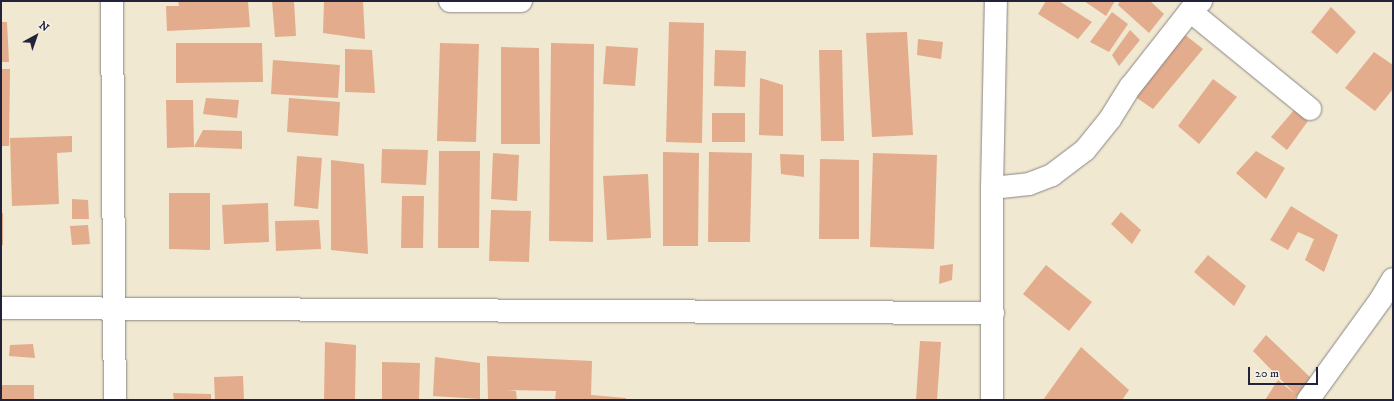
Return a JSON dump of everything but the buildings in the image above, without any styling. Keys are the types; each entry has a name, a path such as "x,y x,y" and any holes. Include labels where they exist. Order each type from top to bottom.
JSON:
{"street":[{"path":"112,1 115,400"},
{"path":"450,1 521,1"},
{"path":"992,400 992,188 996,1"},
{"path":"992,188 1029,184 1052,175 1085,150 1110,119 1131,86 1196,6 1310,109"},
{"path":"1308,400 1381,299 1393,279"},
{"path":"1,308 114,307 992,313"}]}
